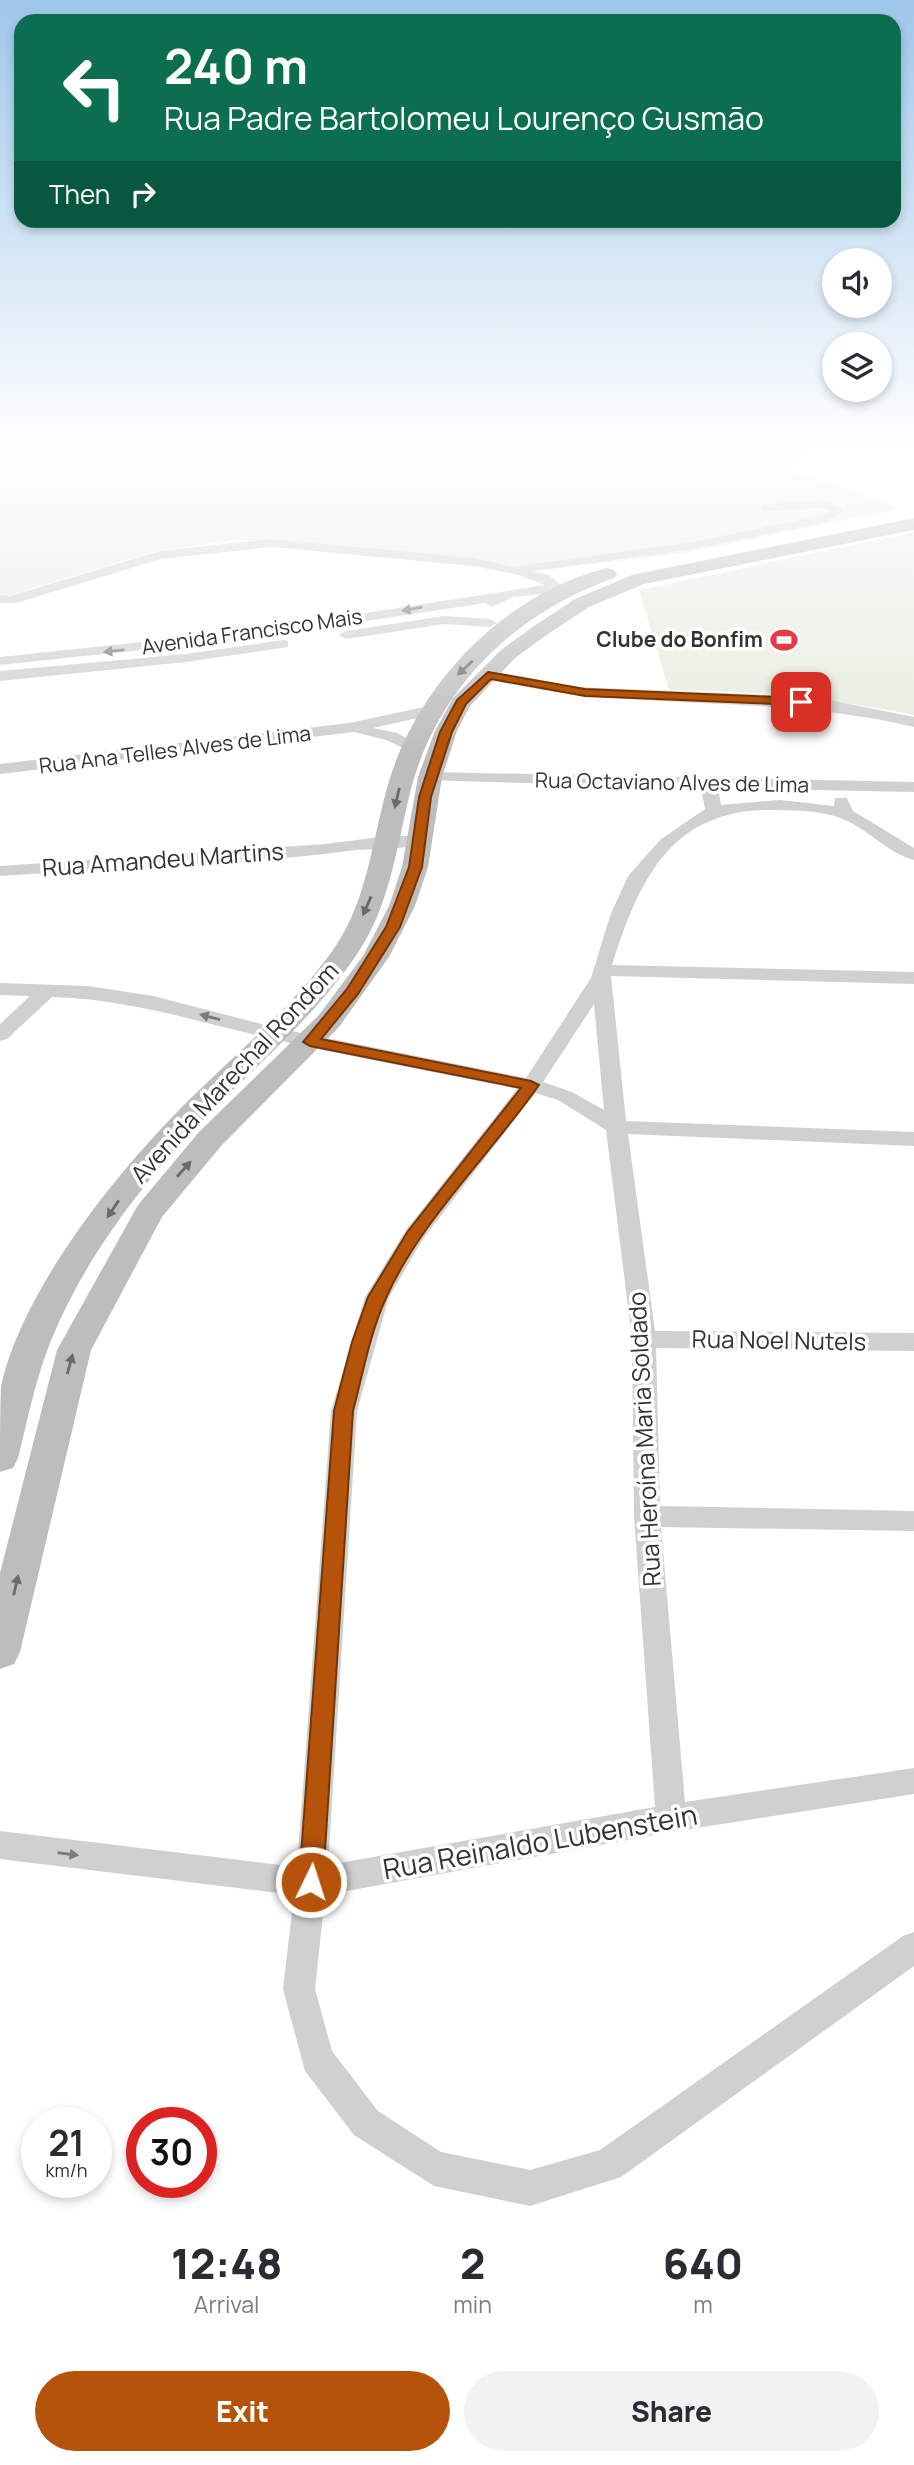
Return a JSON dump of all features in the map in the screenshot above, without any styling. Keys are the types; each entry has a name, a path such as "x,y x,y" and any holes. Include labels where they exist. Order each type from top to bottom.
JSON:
{"main road":[{"name":"Avenida Marechal Rondom","path":"0,1458 30,1351 62,1284 120,1199 158,1151 317,991 349,947 371,898 402,775 429,711 449,683 498,626 567,593 639,566 734,548"},
{"path":"0,1652 74,1350 110,1278 149,1212 176,1178 263,1085 310,1042 353,991 387,937 407,893 430,777 446,732 461,702 508,654 541,630 567,593 796,548"},
{"path":"498,626 541,630"}],"street":[{"path":"4,601 160,555 220,548"},
{"path":"331,548 493,565 544,578 567,593"},
{"path":"493,565 512,575 515,581 506,594 487,609 485,617 498,626"},
{"name":"Avenida Francisco Mais","path":"0,661 236,636 506,594 567,593"},
{"name":"Avenida Francisco Mais","path":"0,676 186,659 444,620 498,626"},
{"path":"488,675 585,693 725,696 827,703 914,722"},
{"name":"Rua Ana Telles Alves de Lima","path":"0,769 349,729 429,711"},
{"name":"Rua Ana Telles Alves de Lima","path":"349,729 391,736 414,748"},
{"name":"Rua Octaviano Alves de Lima","path":"430,777 914,787"},
{"path":"709,783 714,811"},
{"path":"846,814 841,805 849,786"},
{"path":"914,855 846,814 807,806 771,803 714,811 663,845 640,868 625,894 601,974 531,1085 414,1235 377,1297 361,1342 344,1411 311,1882 299,1989 317,2059 366,2123 434,2168 530,2188 609,2165 914,1947"},
{"path":"384,853 419,841"},
{"name":"Rua Amandeu Martins","path":"326,849 384,853"},
{"name":"Rua Amandeu Martins","path":"0,871 326,849 384,853"},
{"path":"601,974 914,978"},
{"name":"Rua Heroína Maria Soldado","path":"601,974 616,1127 644,1339 647,1516 671,1818"},
{"path":"0,989 48,989 153,1002 310,1042 531,1085 565,1096 616,1127 914,1139"},
{"path":"0,1035 48,989"},
{"name":"Rua Noel Nutels","path":"644,1339 914,1342"},
{"path":"647,1516 914,1521"},
{"name":"Rua Reinaldo Lubenstein","path":"0,1845 311,1882 671,1818 914,1782"}],"lane":[{"path":"516,570 677,548"}],"shaded area":[{"path":"0,548 181,548 157,551 7,596 0,594"},
{"path":"340,548 710,548 533,571"},
{"name":"Clube do Bonfim","path":"840,548 914,548 914,715 792,696 669,690 639,590"}],"place":[{"name":"Clube do Bonfim","path":"784,640"}],"route":[{"path":"311,1882 344,1411 361,1342 377,1297 414,1235 468,1162 531,1085 310,1042 353,991 393,927 415,867 425,797 446,732 461,702 488,675 585,693 725,696 801,702"}]}
